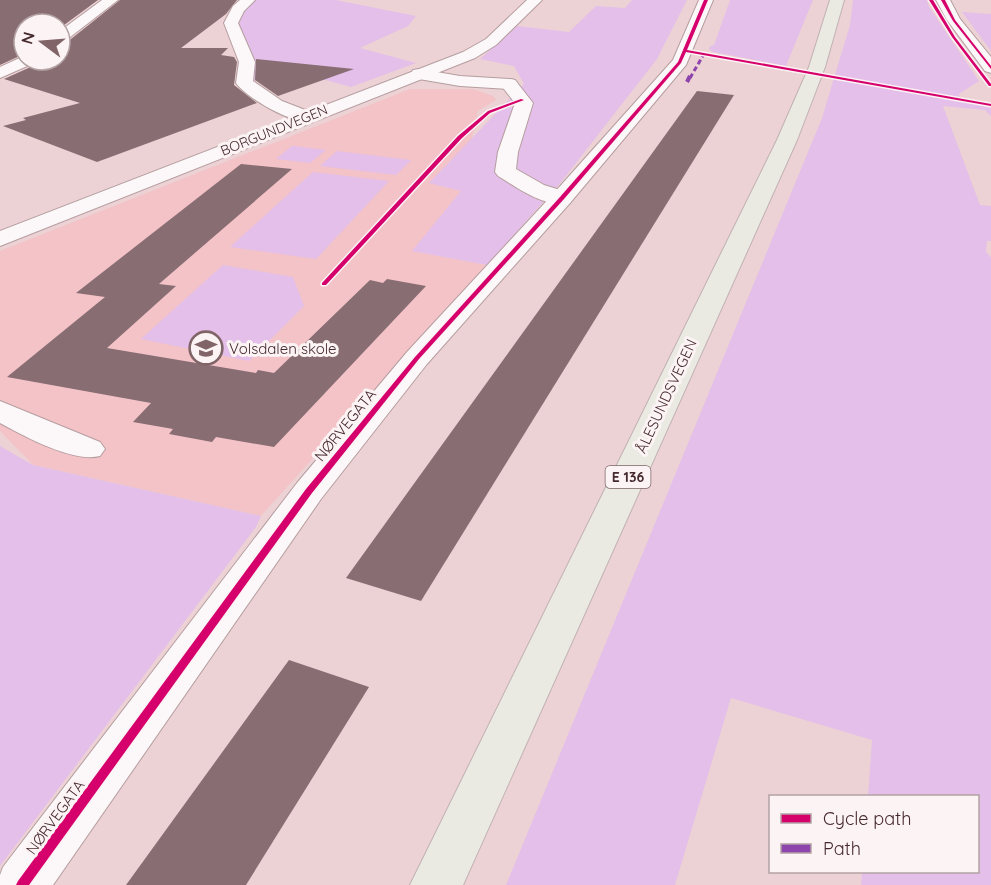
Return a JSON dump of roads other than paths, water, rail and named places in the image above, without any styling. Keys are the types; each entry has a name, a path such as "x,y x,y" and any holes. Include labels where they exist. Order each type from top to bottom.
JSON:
{"highway":[{"name":"ÅLESUNDSVEGEN","path":"436,885 787,140 817,67 836,0"}],"street":[{"path":"72,29 111,0"},
{"path":"248,0 238,9 231,23 247,62 244,83 276,105 306,117"},
{"name":"BORGUNDVEGEN","path":"0,239 482,49 535,0"},
{"name":"NØRVEGATA","path":"22,885 309,491 417,358 562,198 680,62 706,0"},
{"path":"943,0 954,20 991,68"},
{"path":"419,74 460,81 509,84 524,103 508,152 505,172 536,190 562,198"},
{"path":"0,410 32,427 88,448"}],"place":[{"name":"Volsdalen skole","path":"206,348"}]}
